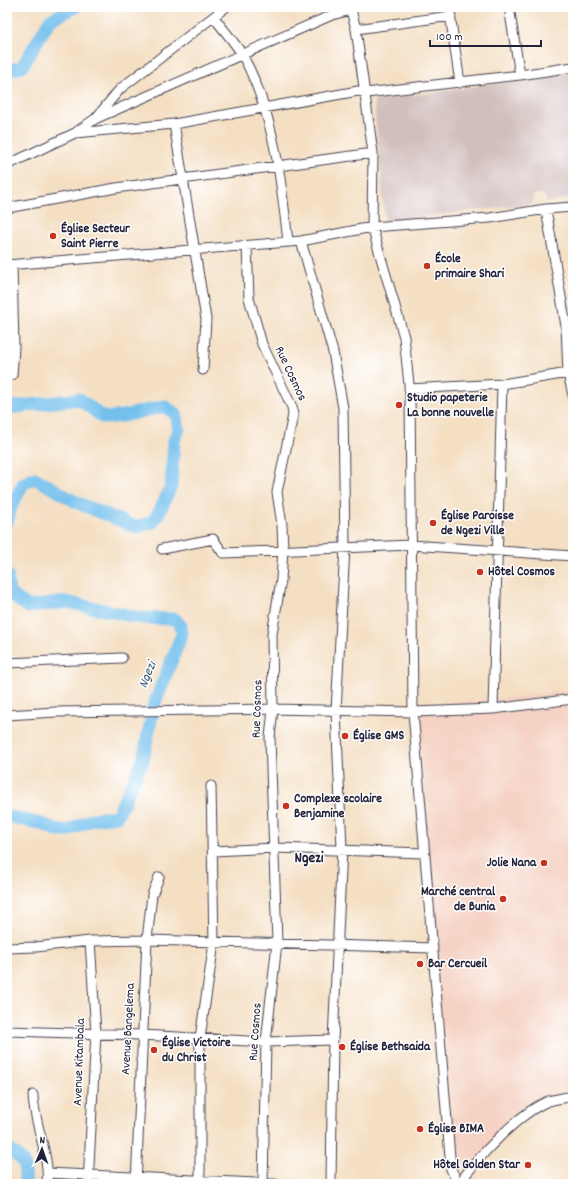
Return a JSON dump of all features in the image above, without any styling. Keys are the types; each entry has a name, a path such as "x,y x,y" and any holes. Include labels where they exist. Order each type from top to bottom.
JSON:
{"street":[{"path":"95,119 120,89 226,7"},
{"path":"325,7 332,15"},
{"path":"509,7 520,75"},
{"path":"7,165 75,133 95,119 332,15 353,9 366,93 373,153 372,227 404,336 409,388 413,712 451,1169 459,1184 471,1167 524,1114 547,1102 573,1096"},
{"path":"356,29 450,12 460,83"},
{"path":"214,17 242,55 265,109 279,166 288,242"},
{"path":"75,133 174,124 265,109 358,91 366,93 460,83 573,67"},
{"path":"174,124 206,319 203,370"},
{"path":"7,208 116,188 184,180 373,153"},
{"path":"12,375 14,347 9,265 301,241 372,227 490,218 546,209 573,207"},
{"path":"546,209 566,326 568,373 573,395"},
{"path":"301,241 333,352 343,408 345,548 336,710 342,849 333,1040 331,1184"},
{"name":"Rue Cosmos","path":"247,246 249,298 262,344 292,407 293,415 277,492 282,525 283,549 281,580 272,634 273,708 270,738 275,848 277,942 266,1042 263,1184"},
{"path":"409,388 502,384 568,373"},
{"path":"493,709 502,384"},
{"path":"162,549 213,539 223,553 283,549 411,545 573,556"},
{"path":"7,663 122,658"},
{"path":"7,715 56,712 273,708 413,712 493,709 573,699"},
{"path":"200,1182 200,1038 214,943 211,786"},
{"path":"212,851 275,848 342,849 424,853"},
{"name":"Avenue Bangelema","path":"136,1180 147,940 152,895 159,876"},
{"path":"7,948 36,948 90,941 147,940 214,943 277,942 433,948"},
{"name":"Avenue Kitambala","path":"88,1179 96,1033 90,941"},
{"path":"7,1031 96,1033 266,1042 333,1040"},
{"path":"33,1095 33,1111 48,1173 47,1184"},
{"path":"48,1173 88,1179 275,1184"}],"shaded area":[{"path":"573,72 573,198 547,202 544,194 533,195 532,204 385,221 374,101"},
{"name":"Marché central de Bunia","path":"573,691 573,1091 532,1103 477,1163 452,1166 417,706"}],"waterway":[{"name":"Ngezi","path":"7,69 9,70 22,67 50,20 75,7"},
{"name":"Ngezi","path":"7,408 79,399 104,418 124,416 164,406 176,414 179,429 174,440 171,486 161,509 153,522 136,527 78,503 35,478 23,484 11,507 7,522"},
{"name":"Ngezi","path":"7,575 9,593 28,607 67,602 140,618 175,619 181,626 182,634 154,705 143,760 117,816 93,819 67,831 58,831 45,825 7,816"},
{"name":"Ngezi","path":"7,1149 21,1159 25,1171 25,1184"}],"place":[{"name":"Église Secteur Saint Pierre","path":"53,236"},
{"name":"École primaire Shari","path":"427,266"},
{"name":"Studio papeterie La bonne nouvelle","path":"399,405"},
{"name":"Église Paroisse de Ngezi Ville","path":"433,523"},
{"name":"Hôtel Cosmos","path":"480,572"},
{"name":"Église GMS","path":"345,736"},
{"name":"Complexe scolaire Benjamine","path":"286,806"},
{"name":"Jolie Nana","path":"544,863"},
{"name":"Marché central de Bunia","path":"503,899"},
{"name":"Bar Cercueil","path":"420,964"},
{"name":"Église Bethsaida","path":"342,1047"},
{"name":"Église Victoire du Christ","path":"154,1050"},
{"name":"Église BIMA","path":"420,1129"},
{"name":"Hôtel Golden Star","path":"528,1165"}],"district":[{"name":"Ngezi","path":"309,859"}]}
